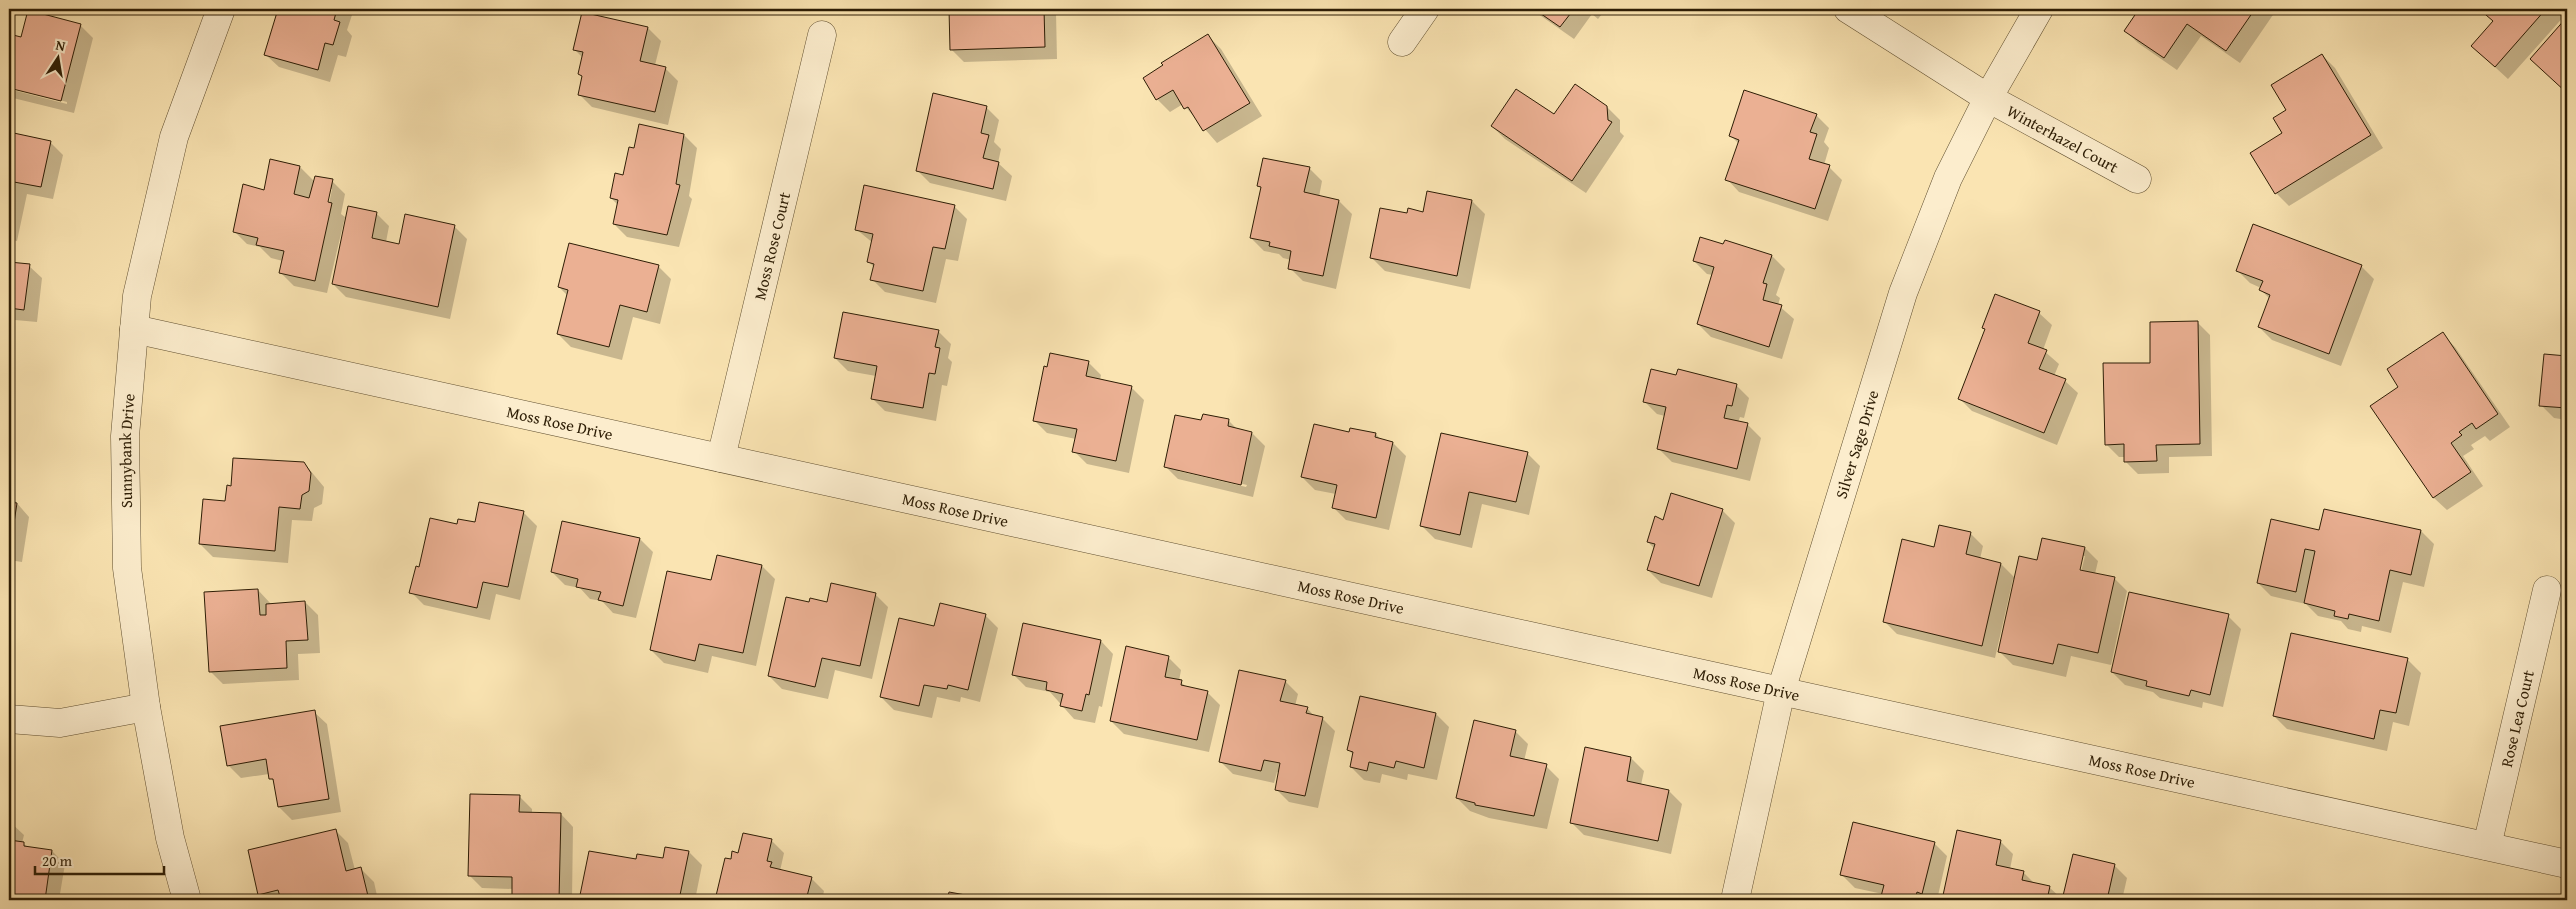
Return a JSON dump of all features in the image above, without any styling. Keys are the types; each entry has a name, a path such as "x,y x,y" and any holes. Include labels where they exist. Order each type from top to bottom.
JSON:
{"street":[{"name":"Sunnybank Drive","path":"187,900 170,838 146,707 127,568 125,436 137,296 174,137 221,9"},
{"path":"1402,42 1425,9"},
{"name":"Winterhazel Court","path":"1848,9 1988,98 2137,179"},
{"name":"Silver Sage Drive","path":"1735,900 1781,691 1903,293 1948,178 1988,98 2039,9"},
{"name":"Moss Rose Court","path":"721,458 822,35"},
{"name":"Moss Rose Drive","path":"134,329 2567,864"},
{"name":"Rose Lea Court","path":"2487,846 2547,590"},
{"path":"9,720 60,723 146,707"}],"building":[{"path":"278,9 337,9 334,20 340,22 333,45 325,43 318,70 264,55"},
{"path":"949,9 1044,9 1045,47 950,50"},
{"path":"1534,9 1574,9 1560,27"},
{"path":"2139,9 2255,9 2226,51 2187,24 2164,58 2124,31"},
{"path":"2479,9 2546,9 2495,67 2471,46 2493,21"},
{"path":"28,10 81,24 61,101 9,88 9,42 12,43 13,35 21,37"},
{"path":"582,12 648,27 640,61 666,67 655,112 578,95 582,76 578,74 583,52 573,50"},
{"path":"2567,17 2567,93 2530,59"},
{"path":"1208,34 1250,103 1203,131 1188,107 1184,109 1173,90 1156,100 1143,78 1163,65 1161,63"},
{"path":"2322,54 2371,135 2275,194 2250,153 2282,133 2273,118 2286,110 2271,85"},
{"path":"1575,84 1607,106 1608,120 1612,122 1572,181 1491,126 1516,89 1554,114"},
{"path":"1744,90 1817,114 1810,132 1817,134 1809,159 1830,165 1815,209 1725,180 1739,140 1729,136"},
{"path":"933,93 987,106 981,133 989,135 983,158 999,162 993,189 916,171"},
{"path":"639,124 684,134 676,184 680,185 667,235 613,224 618,200 610,198 615,173 623,175 629,147 634,148"},
{"path":"9,132 51,141 41,187 14,182 9,207"},
{"path":"1263,158 1310,167 1304,192 1339,200 1323,276 1288,269 1291,251 1269,246 1270,242 1250,238 1261,187 1257,186"},
{"path":"270,159 300,166 294,194 309,198 315,176 333,179 328,202 332,203 315,281 279,273 284,251 256,245 258,238 233,232 243,184 264,190"},
{"path":"864,185 955,205 945,249 933,247 923,291 870,280 874,264 867,262 873,234 855,230"},
{"path":"1427,191 1472,200 1457,276 1370,258 1380,208 1407,213 1408,208 1423,212"},
{"path":"348,206 377,212 372,238 399,244 405,214 455,225 438,307 332,284"},
{"path":"2253,224 2362,265 2329,354 2258,327 2270,295 2259,290 2263,281 2236,271"},
{"path":"1700,237 1723,244 1725,240 1772,255 1763,283 1767,284 1763,300 1782,305 1769,347 1697,324 1714,267 1693,261"},
{"path":"569,243 659,265 647,312 620,305 609,347 557,334 568,290 558,287"},
{"path":"9,262 30,264 24,310 9,308"},
{"path":"1995,294 2040,311 2028,343 2047,350 2039,369 2066,379 2044,433 1958,399 1985,329 1982,328"},
{"path":"843,312 939,330 935,347 940,348 935,374 929,373 923,408 871,399 877,366 834,358"},
{"path":"2198,321 2200,444 2156,445 2157,461 2124,462 2124,444 2105,445 2103,363 2150,363 2150,322"},
{"path":"2443,332 2498,414 2476,429 2472,423 2459,432 2462,435 2451,443 2471,472 2433,498 2370,406 2398,387 2387,369"},
{"path":"1050,353 1089,361 1086,376 1132,386 1116,461 1072,452 1077,429 1033,421 1044,366 1047,367"},
{"path":"2544,354 2567,356 2567,408 2539,406"},
{"path":"1651,369 1676,375 1678,369 1737,384 1732,406 1727,405 1724,418 1748,423 1737,469 1657,449 1666,407 1643,402"},
{"path":"1203,414 1229,419 1228,426 1252,432 1241,485 1164,467 1175,415 1201,420"},
{"path":"1314,424 1349,432 1350,428 1376,433 1375,437 1393,442 1376,518 1332,508 1337,485 1301,477"},
{"path":"1441,433 1528,452 1516,502 1469,492 1460,535 1420,526"},
{"path":"233,458 304,462 311,473 309,491 302,495 300,509 279,507 275,551 199,544 203,499 225,501 227,485 231,486"},
{"path":"1671,493 1723,509 1699,586 1647,570 1655,544 1647,542 1655,516 1663,520"},
{"path":"9,502 17,503 10,550 9,550"},
{"path":"479,502 524,511 508,587 483,582 477,608 409,593 416,566 419,567 430,518 457,524 458,519 475,522"},
{"path":"2324,509 2421,530 2411,575 2390,570 2379,621 2349,614 2348,619 2334,616 2335,611 2304,603 2315,551 2305,549 2296,592 2257,583 2271,519 2319,530"},
{"path":"562,521 640,538 623,606 598,600 601,592 576,587 578,579 551,572"},
{"path":"1939,525 1971,532 1966,554 2001,563 1982,646 1883,622 1902,539 1934,547"},
{"path":"2042,538 2085,547 2080,570 2115,577 2098,653 2058,644 2053,664 1998,652 2019,556 2037,560"},
{"path":"717,555 762,565 743,653 699,644 695,661 650,650 667,571 711,580"},
{"path":"831,583 876,593 860,666 822,658 815,687 768,676 786,597 809,602 810,598 827,602"},
{"path":"258,589 260,615 266,615 266,604 305,601 308,640 286,641 287,668 209,672 204,592"},
{"path":"2129,592 2229,614 2210,695 2191,690 2189,696 2146,686 2147,681 2111,672"},
{"path":"940,603 986,614 968,690 948,685 947,689 924,685 919,706 880,697 899,618 934,626"},
{"path":"1023,623 1101,640 1089,695 1086,694 1082,711 1060,706 1063,694 1046,690 1047,682 1012,675"},
{"path":"2291,633 2408,658 2396,713 2380,710 2374,739 2273,716"},
{"path":"1126,646 1169,656 1165,677 1182,680 1181,685 1208,691 1197,740 1110,721"},
{"path":"1239,670 1286,680 1280,701 1308,707 1306,713 1323,717 1305,796 1275,790 1280,763 1264,760 1261,771 1219,762"},
{"path":"1360,696 1436,713 1424,768 1396,761 1394,768 1369,762 1367,771 1350,767 1353,752 1347,750"},
{"path":"315,710 329,799 278,807 273,779 269,779 266,759 227,766 220,726"},
{"path":"1474,720 1516,730 1510,756 1547,764 1534,816 1475,805 1475,803 1456,798"},
{"path":"1585,747 1631,757 1627,781 1669,790 1658,841 1570,823"},
{"path":"470,794 520,795 519,812 561,813 559,900 512,900 512,877 468,876"},
{"path":"1853,822 1935,842 1922,894 1917,892 1915,900 1880,900 1884,885 1840,875"},
{"path":"336,829 346,871 361,867 369,900 281,900 278,890 258,895 248,850"},
{"path":"1957,830 2001,840 1996,865 2024,871 2022,880 2050,886 2047,900 1942,900"},
{"path":"743,833 772,839 767,861 772,862 770,867 812,877 806,900 715,900 725,858 731,859 732,851 738,853"},
{"path":"9,840 24,842 24,846 52,850 45,900 9,900"},
{"path":"665,847 689,851 679,900 579,900 589,851 636,859 637,854 663,858"},
{"path":"2073,854 2115,864 2107,900 2062,900"},
{"path":"949,892 993,900 947,900"}]}
